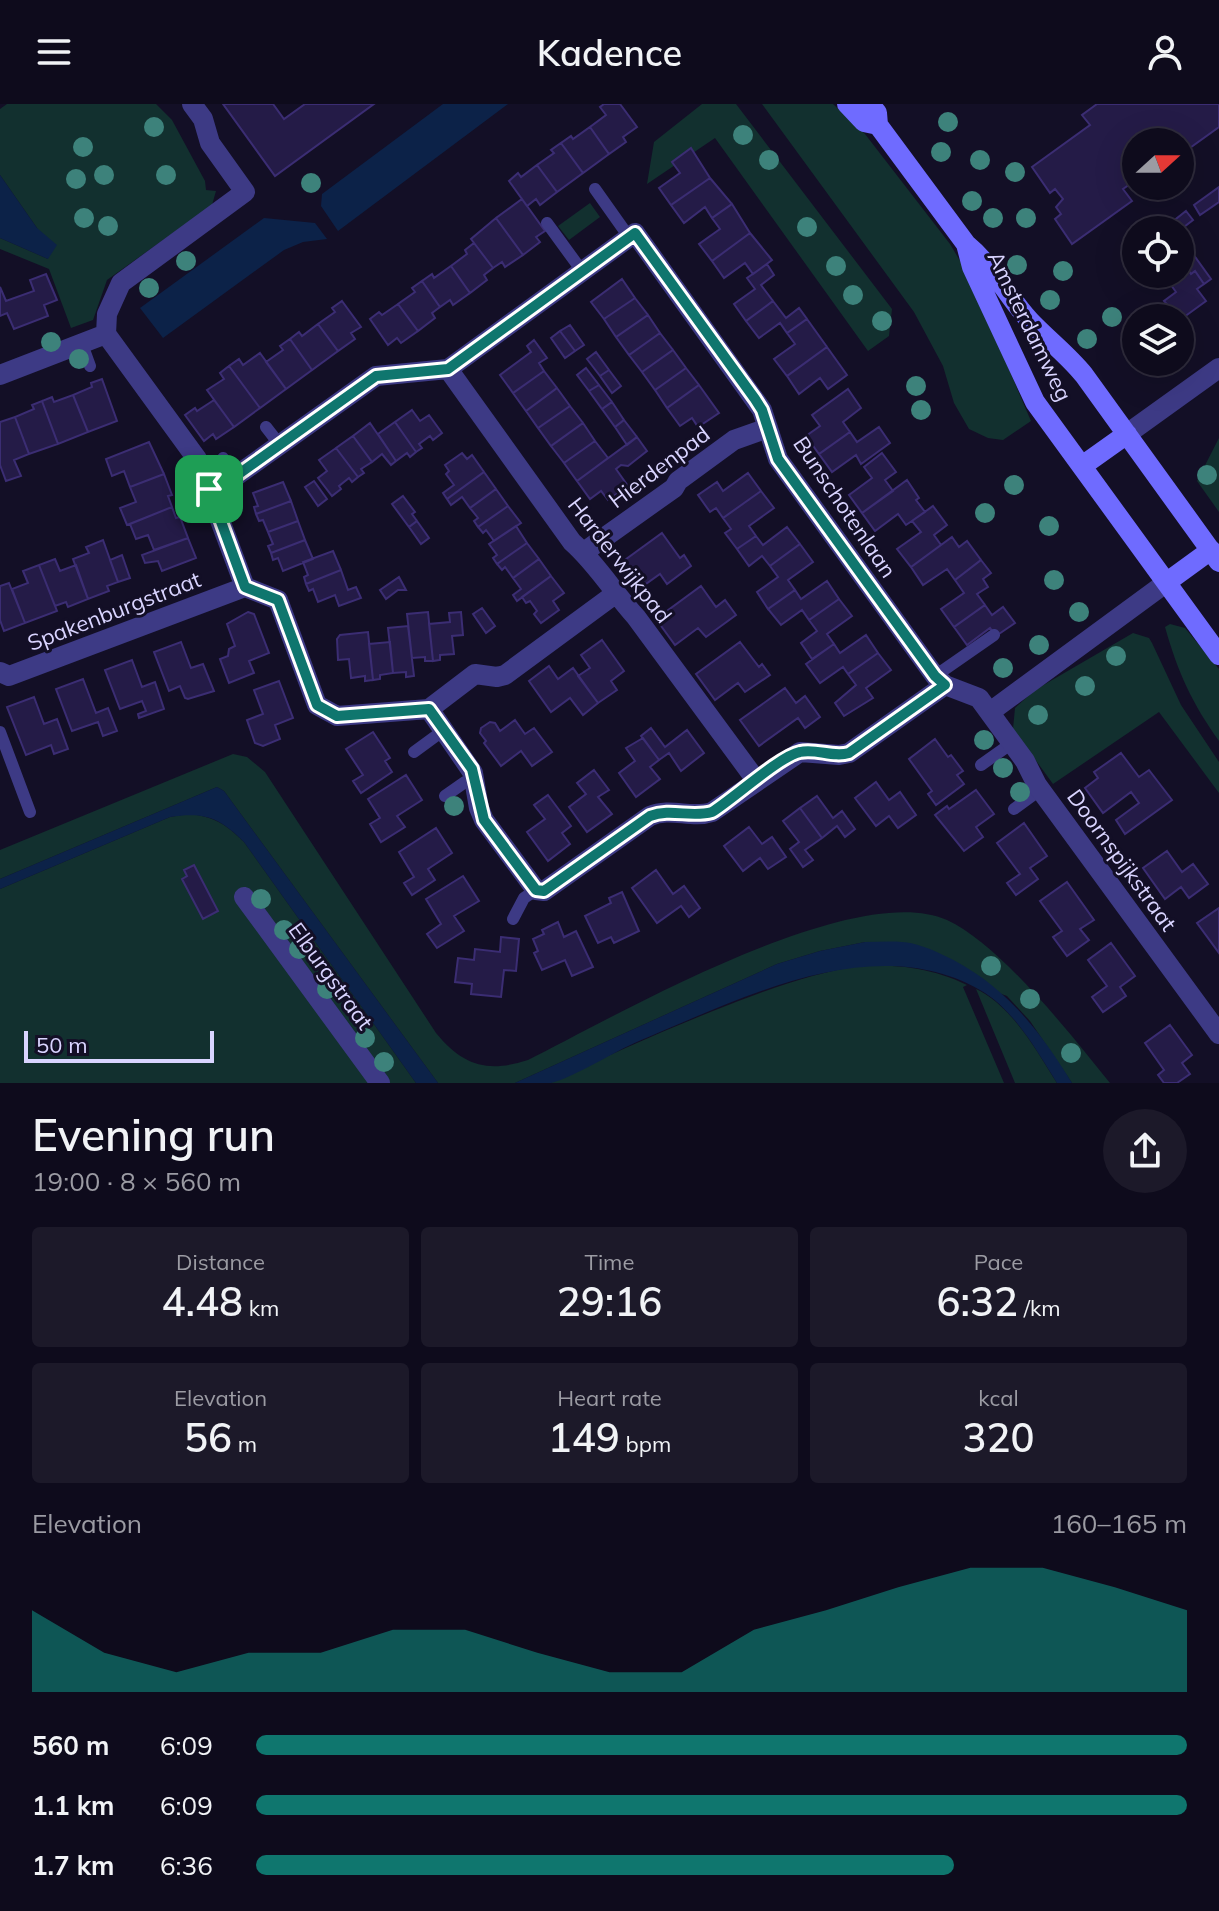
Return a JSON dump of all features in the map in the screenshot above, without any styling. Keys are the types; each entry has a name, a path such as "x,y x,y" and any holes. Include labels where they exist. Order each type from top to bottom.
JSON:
{"main road":[{"name":"Amsterdamweg","path":"847,104 864,122 878,125"},
{"name":"Amsterdamweg","path":"870,104 877,113 878,125 966,244 984,259 1031,322 1067,354 1215,556 1167,582"},
{"name":"Amsterdamweg","path":"966,244 972,267 1035,402 1219,655"},
{"path":"1082,466 1127,434"}],"street":[{"path":"192,104 203,119 210,143 245,192 121,283 107,314 106,334 197,459 202,491 245,587 278,600 317,705 337,716 429,709 475,674 505,675 615,594"},
{"path":"202,491 236,476 376,376 448,369 633,230"},
{"name":"Bunschotenlaan","path":"633,230 755,399 778,459 940,680"},
{"path":"0,375 106,334"},
{"path":"1127,434 1219,368"},
{"name":"Harderwijkpad","path":"448,369 572,542 584,552 636,617 754,788"},
{"name":"Hierdenpad","path":"584,552 674,488 678,481 734,440 768,428"},
{"path":"429,709 469,765 484,820 536,890 544,891 650,816 664,811 698,816 712,812 754,788 800,752 849,753 940,680 979,698 990,712 1167,582"},
{"name":"Spakenburgstraat","path":"0,672 9,676 245,587"},
{"name":"Doornspijkstraat","path":"990,712 1040,790 1219,1034"},
{"name":"Elburgstraat","path":"244,897 380,1083"}],"lane":[{"path":"595,189 633,230"},
{"path":"547,223 582,271"},
{"path":"82,344 90,366"},
{"path":"266,427 280,445"},
{"path":"223,458 236,476"},
{"path":"940,680 994,635"},
{"path":"414,752 444,730"},
{"path":"0,732 30,812"},
{"path":"981,765 1012,743"},
{"path":"445,796 475,779"},
{"path":"1014,809 1040,790"},
{"path":"513,919 524,898 536,890"}],"green space":[{"path":"7,104 156,104 172,120 205,181 206,190 216,191 212,205 107,280 93,320 71,328 49,269 0,249 0,238 48,259 37,228 0,175 0,109"},
{"path":"702,104 736,104 892,309 889,336 868,351 715,138 647,184 654,142"},
{"path":"762,104 833,104 865,134 950,244 969,276 1031,421 1003,440 988,438 969,429 954,403 943,366 914,312"},
{"path":"590,203 600,217 569,240 558,226"},
{"path":"1219,438 1219,512 1197,481"},
{"path":"1170,624 1185,628 1219,669 1219,741 1193,700 1175,659 1165,627"},
{"path":"1133,633 1149,638 1181,705 1219,762 1219,793 1159,712 1053,784 1013,729 1015,708 1035,690"},
{"path":"233,754 247,757 265,772 436,1033 456,1053 477,1064 501,1066 528,1060 675,985 797,934 855,918 906,912 947,920 990,949 1034,993 1110,1083 1072,1083 1030,1021 1007,996 865,942 777,964 515,1083 438,1083 224,791 217,787 0,879 0,850"},
{"path":"188,814 219,822 244,842 416,1083 0,1083 0,889 170,817"},
{"path":"866,965 918,969 967,985 963,987 1004,1083 550,1083 751,996 807,977"},
{"path":"976,989 1001,1006 1012,1018 1057,1083 1015,1083"}],"water":[{"path":"443,104 508,104 338,231 321,206 322,194"},
{"path":"0,175 37,228 57,245 48,259 0,238"},
{"path":"264,218 315,223 327,239 303,242 284,250 163,338 140,308"},
{"path":"217,787 224,791 438,1083 416,1083 244,842 227,827 210,818 192,815 170,817 0,889 0,879"},
{"path":"865,942 918,945 964,966 1017,1009 1072,1083 1057,1083 1016,1022 985,993 944,974 900,967 856,968 810,976 721,1006 639,1041 561,1080 515,1083 777,964"}],"building":[{"path":"223,104 273,104 284,119 305,104 374,104 275,176"},
{"path":"620,104 637,127 623,137 626,142 609,154 590,127 606,115 600,107"},
{"path":"1097,104 1219,104 1219,127 1194,145 1194,128 1122,128 1122,200 1132,201 1072,244 1055,219 1061,214 1056,207 1063,199 1055,189 1050,193 1032,167 1090,125 1082,115"},
{"path":"590,127 609,154 583,173 561,143"},
{"path":"561,143 583,173 557,192 537,165 554,153 551,150"},
{"path":"691,148 710,178 671,205 659,188 680,173 672,162"},
{"path":"537,165 557,192 540,205 536,199 527,206 509,181 518,173 521,177"},
{"path":"710,178 732,204 712,218 705,207 684,223 671,205"},
{"path":"1219,187 1219,202 1200,215 1194,205"},
{"path":"522,199 545,231 536,237 540,242 523,255 496,218"},
{"path":"732,204 750,233 712,261 699,244 720,229 712,218"},
{"path":"496,218 523,255 505,267 502,262 493,268 471,239"},
{"path":"750,233 772,260 753,274 745,263 724,278 712,261"},
{"path":"474,243 493,268 484,275 487,280 470,293 451,266 467,254 465,250"},
{"path":"1194,255 1211,279 1204,284 1195,271"},
{"path":"767,264 774,275 761,285 773,301 746,321 734,304 755,289 747,278"},
{"path":"451,266 470,293 453,305 450,300 440,307 422,281 432,274 434,278"},
{"path":"1195,271 1204,284 1197,289 1206,301 1194,310 1194,304 1167,304 1164,301 1176,292 1173,288 1194,288"},
{"path":"46,274 57,300 44,305 48,316 14,329 7,313 0,316 0,287 6,301 34,291 30,280"},
{"path":"622,279 635,298 604,319 591,302"},
{"path":"422,281 440,307 432,313 435,318 418,331 398,304 415,292 412,288"},
{"path":"635,298 648,315 616,337 604,319"},
{"path":"342,301 361,327 351,333 355,339 338,351 318,324 335,312 332,308"},
{"path":"773,301 786,318 799,308 807,319 787,333 780,323 759,338 746,321"},
{"path":"398,304 418,331 401,343 397,338 388,345 370,319"},
{"path":"648,315 660,333 629,355 616,337"},
{"path":"807,319 827,347 787,376 774,359 795,344 787,333"},
{"path":"318,324 338,351 312,370 290,339 299,332 302,336"},
{"path":"570,325 584,345 575,351 560,331"},
{"path":"560,331 575,351 565,358 551,338"},
{"path":"660,333 673,350 642,372 629,355"},
{"path":"290,339 312,370 286,389 266,362 283,350 280,346"},
{"path":"534,340 547,358 539,363 544,371 513,393 500,375 531,352 527,346"},
{"path":"827,347 847,375 828,389 820,378 799,394 787,376"},
{"path":"673,350 686,368 655,390 642,372"},
{"path":"596,352 609,370 600,376 587,359"},
{"path":"260,353 286,389 260,408 229,366 239,359 243,365"},
{"path":"229,366 260,408 234,427 207,390 224,379 220,373"},
{"path":"586,368 599,385 589,391 577,375"},
{"path":"686,368 699,385 667,408 655,390"},
{"path":"609,370 621,386 612,393 600,376"},
{"path":"544,371 557,388 526,411 513,393"},
{"path":"102,379 117,421 88,432 73,395"},
{"path":"599,385 612,402 602,409 589,391"},
{"path":"699,385 719,413 698,427 692,418 680,426 667,408"},
{"path":"557,388 570,406 538,428 526,411"},
{"path":"848,389 861,408 843,422 850,432 819,454 806,436 820,426 812,415"},
{"path":"73,395 88,432 58,444 42,401 52,397 54,402"},
{"path":"214,400 234,427 216,439 213,434 204,441 185,415"},
{"path":"42,401 58,444 29,454 15,417 34,409 32,405"},
{"path":"612,402 624,420 615,427 602,409"},
{"path":"570,406 583,423 551,446 538,428"},
{"path":"412,410 420,421 429,415 442,433 433,440 430,436 419,444 422,448 416,452 395,422"},
{"path":"15,417 29,454 14,460 21,476 6,481 0,465 0,422"},
{"path":"624,420 637,437 627,445 615,427"},
{"path":"395,422 416,452 410,457 407,453 396,461 378,434"},
{"path":"370,423 396,461 391,465 382,454 372,462 353,436"},
{"path":"583,423 595,441 564,463 551,446"},
{"path":"879,427 890,443 861,464 856,455 832,472 819,454 850,432 857,442"},
{"path":"353,436 372,462 361,469 364,473 358,477 336,448"},
{"path":"637,437 647,451 628,466 621,465 616,469 628,486 608,500 601,491 590,499 577,481"},
{"path":"595,441 608,458 577,481 564,463"},
{"path":"149,442 164,474 130,487 124,471 112,476 106,459"},
{"path":"336,448 358,477 352,482 349,478 332,496 318,478 327,471 319,460"},
{"path":"462,453 467,459 472,455 484,472 447,499 443,493 454,485 446,474 449,471 445,465"},
{"path":"882,453 896,472 885,480 893,491 862,513 849,495 872,478 864,467"},
{"path":"484,472 496,489 470,508 462,497 451,505 447,499"},
{"path":"748,473 761,491 723,518 716,508 710,512 698,495 717,482 723,491"},
{"path":"164,474 172,495 168,496 172,507 127,525 120,508 136,502 130,487"},
{"path":"907,480 925,512 906,525 898,514 875,531 862,513"},
{"path":"314,481 327,499 318,506 305,487"},
{"path":"283,482 291,501 256,514 254,507 258,506 253,493"},
{"path":"496,489 508,506 478,527 474,521 478,518 470,508"},
{"path":"761,491 774,508 749,526 756,536 737,549 725,533 731,529 723,518"},
{"path":"403,496 415,512 412,514 417,521 409,527 392,504"},
{"path":"291,501 298,521 268,532 263,520 259,521 256,514"},
{"path":"508,506 521,523 494,541 486,530 483,533 478,527"},
{"path":"933,506 947,525 934,535 941,545 911,567 897,549 921,532 912,521"},
{"path":"172,507 176,518 180,517 188,538 154,550 148,535 136,539 130,524"},
{"path":"298,521 305,540 271,553 268,546 273,544 268,532"},
{"path":"417,521 429,538 421,544 409,527"},
{"path":"516,526 527,543 497,564 493,558 497,555 489,544"},
{"path":"787,527 800,544 770,566 762,556 749,566 737,549 756,536 763,545"},
{"path":"662,533 680,558 684,555 691,566 667,584 660,574 636,591 618,565"},
{"path":"952,537 959,547 967,541 981,560 955,580 947,569 923,585 911,567"},
{"path":"188,538 196,558 162,571 158,561 145,563 142,555"},
{"path":"103,540 118,582 107,586 109,591 88,599 73,559 89,553 86,547"},
{"path":"305,540 313,559 283,571 278,558 273,560 271,553"},
{"path":"527,543 539,559 513,578 505,567 502,570 497,564"},
{"path":"800,544 813,562 788,580 795,590 768,609 757,592 778,577 770,566"},
{"path":"333,551 341,570 306,584 304,577 308,575 303,562"},
{"path":"122,555 130,578 118,582 110,560"},
{"path":"55,559 60,571 76,565 88,599 68,607 66,602 55,606 39,565"},
{"path":"539,559 551,576 517,601 513,595 521,589 513,578"},
{"path":"981,560 991,573 983,579 988,587 977,594 985,605 954,627 941,609 964,593 955,580"},
{"path":"39,565 57,611 25,623 12,589 28,583 23,571"},
{"path":"341,570 348,590 356,587 361,598 339,606 335,595 318,602 313,589 309,591 306,584"},
{"path":"551,576 564,593 553,601 559,610 541,623 530,601 526,603 522,597"},
{"path":"399,577 406,590 398,590 386,599 380,590"},
{"path":"827,581 839,599 809,620 802,610 781,625 768,609 795,590 801,599"},
{"path":"9,583 25,623 4,631 0,620 0,586"},
{"path":"701,586 716,607 725,600 736,615 706,637 698,628 675,645 656,619"},
{"path":"839,599 852,616 827,634 834,644 812,659 801,643 817,631 809,620"},
{"path":"985,605 992,615 1003,607 1015,623 996,636 990,628 967,645 954,627"},
{"path":"482,608 495,626 486,633 473,614"},
{"path":"248,612 254,614 269,653 249,661 254,673 229,683 220,659 228,656 229,649 235,646 227,624"},
{"path":"428,612 433,661 425,661 425,657 412,658 407,614"},
{"path":"461,612 463,635 452,636 454,654 440,655 440,660 433,661 429,624 450,622 449,613"},
{"path":"408,626 414,676 406,677 406,672 393,673 388,628"},
{"path":"368,632 373,680 365,681 365,676 351,678 349,659 338,660 337,639 340,635"},
{"path":"866,635 878,653 848,674 843,667 820,683 806,664 834,644 840,653"},
{"path":"602,640 624,671 611,681 617,690 598,703 578,676 590,668 581,655"},
{"path":"181,642 191,668 203,664 214,691 188,699 180,686 169,691 154,652"},
{"path":"390,642 393,673 380,675 380,679 373,680 369,644"},
{"path":"740,642 759,667 762,664 770,675 745,692 738,683 715,700 696,674"},
{"path":"878,653 891,670 866,688 873,698 844,716 835,703 856,685 848,674"},
{"path":"132,660 142,687 155,682 164,709 139,718 138,714 146,711 142,701 120,709 105,670"},
{"path":"549,666 558,679 573,668 598,703 583,715 570,698 551,712 529,681"},
{"path":"83,679 96,713 108,708 117,731 103,736 98,722 72,731 56,689"},
{"path":"279,681 293,718 275,725 280,739 263,746 255,743 247,720 263,714 254,690"},
{"path":"785,688 796,703 805,696 820,717 805,728 798,718 759,746 740,720"},
{"path":"34,697 44,724 57,719 68,749 54,754 51,745 26,755 7,707"},
{"path":"515,720 525,734 534,728 552,752 532,766 521,751 501,766 480,733 481,728 490,722 495,723 500,731"},
{"path":"651,728 665,747 687,730 704,753 681,771 669,753 659,760 641,736"},
{"path":"373,732 390,758 385,761 392,772 361,793 353,781 363,775 346,749"},
{"path":"643,738 659,760 650,767 660,779 636,797 619,773 635,761 626,748"},
{"path":"935,739 963,771 957,775 964,784 936,805 928,794 932,791 909,759"},
{"path":"1121,753 1139,777 1149,770 1172,800 1125,834 1116,820 1139,803 1131,792 1103,813 1085,788 1098,778 1094,772"},
{"path":"594,770 609,790 598,797 612,814 587,832 569,807 586,794 577,783"},
{"path":"406,775 422,800 397,816 405,827 381,842 370,824 380,818 368,799"},
{"path":"876,782 889,800 900,792 916,815 898,828 889,816 876,826 855,798"},
{"path":"976,790 994,814 976,827 983,837 964,851 935,815"},
{"path":"548,795 571,826 562,833 570,844 548,861 527,832 545,819 534,805"},
{"path":"817,796 833,818 842,811 855,829 845,837 837,826 822,838 800,808"},
{"path":"800,808 822,838 805,850 813,860 803,867 790,849 799,842 783,821"},
{"path":"1024,823 1047,856 1030,868 1038,879 1016,895 1007,883 1020,874 997,843"},
{"path":"749,827 762,844 772,837 786,857 768,869 760,858 743,871 724,846"},
{"path":"436,828 452,853 428,869 435,880 412,895 404,883 414,877 399,852"},
{"path":"1167,851 1182,872 1193,864 1208,884 1189,898 1181,887 1165,899 1143,868"},
{"path":"194,865 218,911 203,919 182,879 187,876 184,870"},
{"path":"656,870 673,894 684,886 700,908 689,917 681,906 657,923 632,888"},
{"path":"463,876 479,901 454,916 464,931 437,948 427,934 441,924 426,899"},
{"path":"1067,882 1094,920 1080,929 1089,940 1067,956 1053,937 1062,931 1040,901"},
{"path":"622,892 639,931 614,943 611,937 598,943 585,916 611,903 609,898"},
{"path":"1219,908 1219,953 1197,923"},
{"path":"558,922 564,937 576,931 593,967 572,976 565,960 542,970 534,953 538,951 533,939"},
{"path":"501,937 519,939 516,971 504,970 501,997 471,994 472,984 455,982 458,958 474,960 475,949 500,952"},
{"path":"1111,943 1135,976 1120,987 1126,996 1103,1012 1092,997 1107,986 1088,960"},
{"path":"1170,1025 1192,1055 1182,1063 1190,1074 1177,1083 1164,1083 1158,1075 1164,1070 1145,1043"}],"route":[{"path":"635,233 762,410 778,459 935,676 945,685 849,753 800,752 712,812 698,816 664,811 650,816 544,891 536,890 484,820 472,769 429,709 337,716 317,705 278,600 245,587 209,489 229,481 376,376 448,369 635,233"}]}
